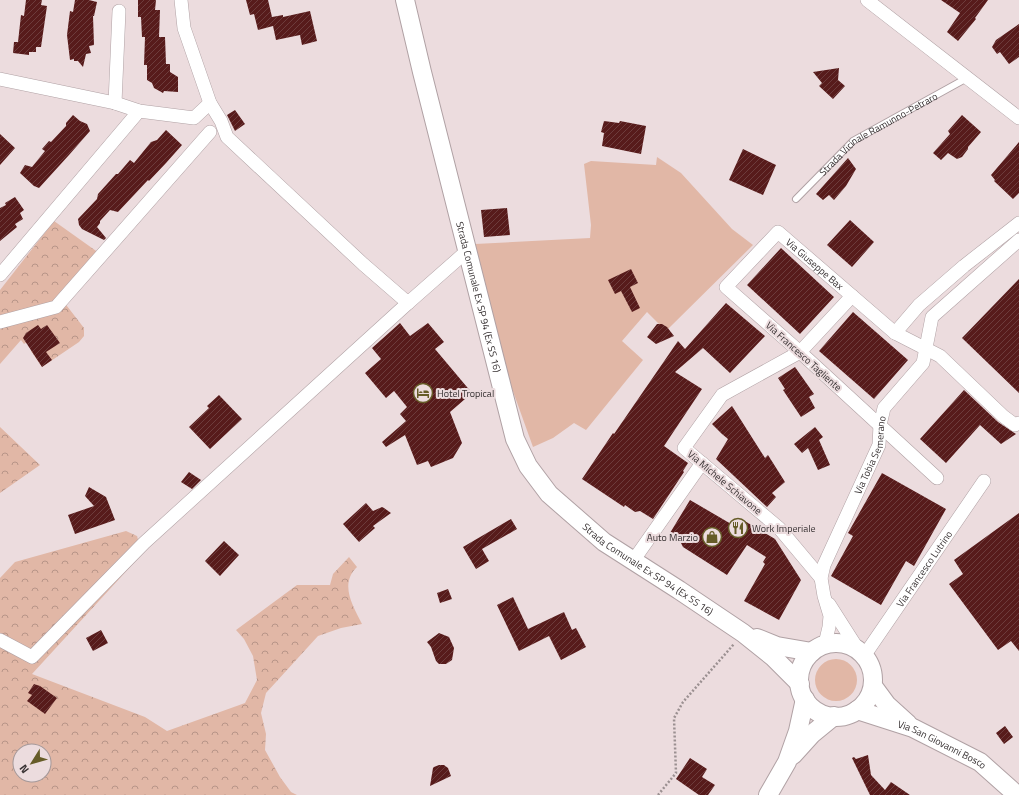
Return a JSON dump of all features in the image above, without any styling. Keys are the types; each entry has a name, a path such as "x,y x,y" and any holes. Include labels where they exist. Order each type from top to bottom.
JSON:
{"main road":[{"name":"Strada Comunale Ex SP 94 (Ex SS 16)","path":"405,0 515,439 528,466 549,494 604,542 743,632 773,657 802,692"},
{"name":"Strada Comunale Ex SP 94 (Ex SS 16)","path":"743,632 777,646 819,648"},
{"path":"768,795 787,762 798,731 802,692 800,673 804,662 819,648 837,643 849,645 862,653 870,665 873,675 873,686 870,695 864,704 857,710 842,716 823,714 813,708 802,692"},
{"path":"873,686 887,705 913,728"},
{"name":"Via San Giovanni Bosco","path":"857,710 913,728 980,762 1017,795"},
{"path":"787,762 812,734 834,716"}],"street":[{"path":"181,0 184,28 210,103 221,121 227,137 363,264 408,303"},
{"path":"867,0 1019,118"},
{"path":"115,103 119,11"},
{"path":"0,79 115,103 139,111 194,118 210,132 227,137"},
{"path":"194,118 210,103"},
{"path":"0,275 139,111"},
{"path":"0,322 56,307 210,132"},
{"path":"895,333 919,306 964,266 1019,223"},
{"name":"Via Giuseppe Bax","path":"778,232 895,333 940,356 1003,416 1015,425 1019,423"},
{"name":"Via Francesco Tagliente","path":"778,232 726,287 880,424 937,478"},
{"name":"Via Tobia Semerano","path":"819,648 829,627 830,616 824,596 821,578 824,565 879,445 880,424 884,408 923,363 932,317 1019,240"},
{"path":"0,640 32,657 144,543 408,303 468,251"},
{"name":"Via Giuseppe Bax","path":"800,352 852,296"},
{"name":"Via Michele Schiavone","path":"800,352 722,395 684,448 779,528 821,578"},
{"path":"633,560 702,463"},
{"name":"Via Francesco Lutrino","path":"862,653 984,481"},
{"name":"Via Tobia Semerano","path":"824,596 862,653"}],"lane":[{"name":"Strada Vicinale Ramunno-Petraro","path":"796,199 853,141 967,78"}],"path":[{"path":"658,795 676,773 674,718 683,702 743,632"}],"green space":[{"path":"657,157 681,173 732,229 753,245 668,329 664,325 659,324 647,312 622,341 643,360 586,430 574,423 553,438 533,447 510,383 475,244 590,238 591,225 584,164 591,161 656,165"},
{"path":"54,221 99,253 60,297 84,328 84,336 79,342 42,367 31,351 37,347 32,339 24,344 21,340 0,364 0,290"},
{"path":"0,427 40,465 0,493"},
{"path":"126,531 137,536 142,554 32,674 145,717 167,731 245,703 257,680 253,656 244,639 236,630 297,585 330,585 333,574 349,557 357,567 349,581 349,595 362,624 341,628 318,636 266,693 261,713 266,734 265,750 280,777 291,792 297,795 0,795 0,578 15,562"},
{"path":"832,659 840,659 851,665 857,676 857,684 851,695 840,701 832,701 821,695 815,684 815,676 821,665"}],"building":[{"path":"26,0 42,0 41,5 47,6 41,47 36,47 36,52 29,52 29,55 13,53 14,42 18,42 21,15 24,16"},
{"path":"75,0 89,0 97,2 93,16 94,45 89,46 91,53 86,54 83,67 78,61 74,61 74,59 70,60 67,35 70,11 73,12"},
{"path":"138,0 156,0 155,10 160,10 159,37 165,37 166,64 170,64 170,72 178,77 178,92 164,91 163,93 154,88 152,83 147,80 147,65 144,65 145,37 142,37 141,17 138,17"},
{"path":"246,0 268,0 272,17 283,15 283,17 310,11 317,41 302,45 300,35 276,40 273,26 258,30 254,14 250,15"},
{"path":"941,0 988,0 975,18 976,19 958,41 947,32 960,13"},
{"path":"1019,24 1019,57 1009,64 1000,52 997,54 992,47 996,40"},
{"path":"839,68 838,80 845,86 833,99 819,86 822,83 813,72"},
{"path":"235,110 245,124 235,131 227,115"},
{"path":"73,115 80,121 87,124 90,131 39,188 34,186 20,173 25,165 32,167 45,151 42,149 66,126 66,123"},
{"path":"962,115 981,132 968,147 962,157 957,159 948,153 941,160 933,153 950,134 948,131"},
{"path":"604,121 619,123 620,121 646,126 641,154 602,146 604,133 601,132"},
{"path":"166,130 182,145 118,212 110,210 100,221 97,227 106,238 104,240 82,229 79,225 78,219 97,199 98,194 130,160 134,163 151,142 157,140"},
{"path":"0,134 15,148 0,165"},
{"path":"1019,142 1019,193 1013,199 994,181 995,180 991,175"},
{"path":"743,149 776,165 763,195 729,180"},
{"path":"848,158 856,169 846,186 834,200 829,195 823,200 816,194"},
{"path":"15,197 24,210 20,213 23,219 15,224 17,227 0,241 0,208"},
{"path":"507,208 510,235 484,237 481,210"},
{"path":"850,220 874,242 852,267 827,245"},
{"path":"781,248 834,297 800,334 747,285"},
{"path":"631,269 638,283 630,287 640,308 632,312 621,291 615,294 608,280"},
{"path":"1019,279 1019,393 962,338"},
{"path":"726,303 765,336 730,373 703,348 675,372 702,389 664,446 688,463 683,471 684,472 653,519 640,511 635,512 625,505 624,507 582,479 678,341 685,349"},
{"path":"853,312 908,360 874,399 819,351"},
{"path":"400,323 410,336 428,323 444,342 435,349 472,393 450,412 462,443 453,458 431,467 428,461 417,465 405,435 386,447 382,442 406,421 400,414 407,407 394,391 386,398 365,373 381,359 372,348"},
{"path":"657,324 662,324 667,327 674,336 656,344 647,337"},
{"path":"38,325 41,329 47,325 60,343 46,352 52,360 42,367 23,338 26,333"},
{"path":"795,367 814,394 809,397 815,408 801,417 783,390 785,389 778,378"},
{"path":"964,390 998,422 1016,434 1001,444 980,425 946,463 920,439"},
{"path":"219,395 242,419 210,449 189,427 209,408 207,406"},
{"path":"732,406 765,458 768,455 785,482 772,493 776,497 767,507 716,459 728,439 712,424"},
{"path":"815,427 823,437 819,440 830,465 818,470 808,448 802,453 794,444"},
{"path":"189,472 201,480 192,489 181,482"},
{"path":"882,473 946,509 914,566 906,561 881,605 831,576 853,536 848,533"},
{"path":"89,487 106,497 115,520 75,534 68,515 94,506 85,496"},
{"path":"690,500 738,528 743,520 775,539 801,580 779,620 744,601 765,564 763,562 766,557 747,545 727,575 683,547 679,539 670,533"},
{"path":"366,503 373,511 382,507 391,513 373,526 375,528 359,542 343,524"},
{"path":"1019,513 1019,651 1011,641 998,650 949,584 963,574 954,560"},
{"path":"511,519 517,529 482,549 489,561 476,569 463,547"},
{"path":"224,541 239,555 220,576 205,561"},
{"path":"448,589 452,599 440,603 437,593"},
{"path":"513,597 528,629 564,612 572,630 576,628 586,647 561,660 549,636 519,651 497,605"},
{"path":"101,630 108,643 93,651 86,638"},
{"path":"439,633 449,637 454,648 452,660 446,664 439,664 436,661 431,647 427,642"},
{"path":"34,684 40,686 57,698 45,714 27,701 32,695 28,693"},
{"path":"1005,726 1013,737 1004,744 996,733"},
{"path":"868,755 871,775 885,790 891,782 910,795 870,795 852,758 854,757 856,759"},
{"path":"690,758 707,769 702,777 715,785 708,795 699,795 676,779"},
{"path":"439,765 444,765 448,768 451,776 430,786 433,768"}],"place":[{"name":"Hotel Tropical","path":"423,393"},
{"name":"Work Imperiale","path":"738,528"},
{"name":"Auto Marzio","path":"712,537"}]}
